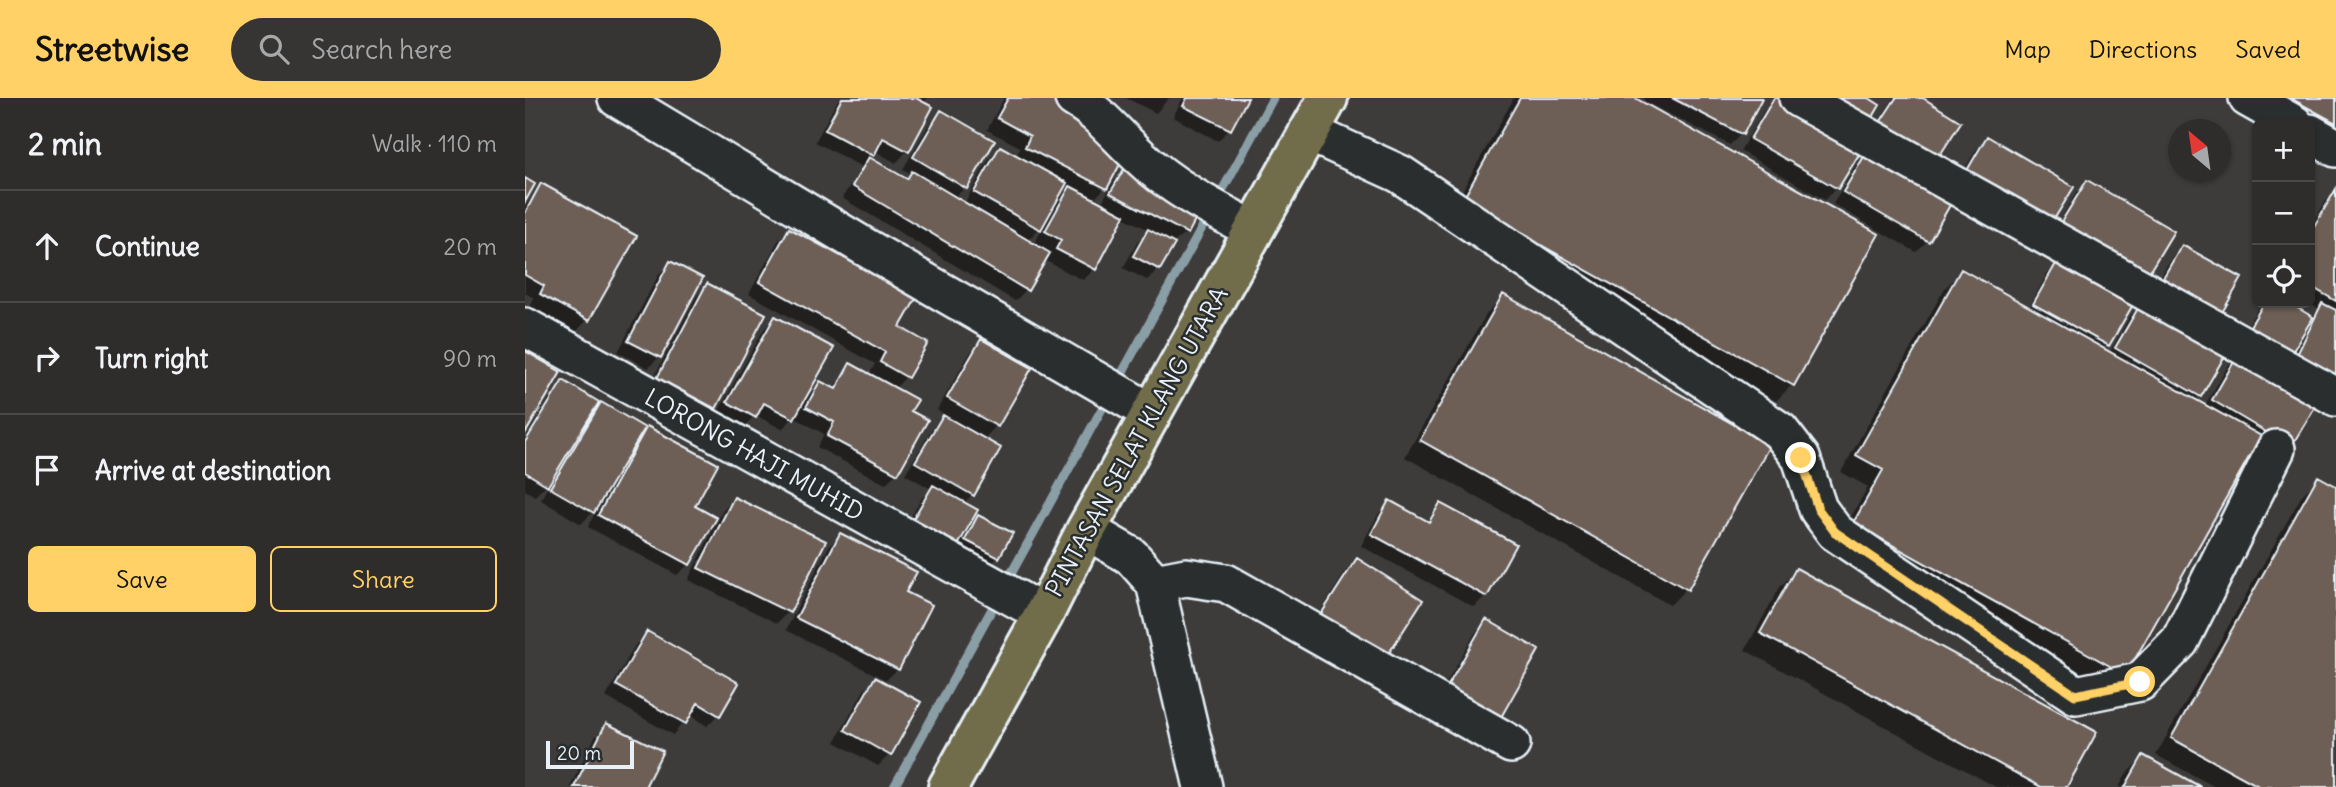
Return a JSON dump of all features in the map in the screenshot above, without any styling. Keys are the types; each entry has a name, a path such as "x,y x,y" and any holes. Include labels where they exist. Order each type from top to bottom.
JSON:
{"highway":[{"name":"PINTASAN SELAT KLANG UTARA","path":"948,787 1034,610 1086,530 1233,218 1308,132 1328,98"}],"street":[{"path":"617,98 1142,407"},
{"path":"1074,98 1098,115 1139,157 1173,184 1233,218"},
{"path":"1798,98 2336,397"},
{"path":"2248,98 2285,119"},
{"path":"1308,132 1400,174 1780,431 1801,458 1818,509 1835,532 2075,695 2140,682 2180,641 2276,449"},
{"path":"2315,136 2336,148"},
{"name":"LORONG HAJI MUHID","path":"525,327 1034,610"},
{"path":"1086,530 1131,555 1155,583 1203,787"},
{"path":"1155,583 1186,577 1226,583 1511,744"}],"building":[{"path":"842,98 916,98 933,107 909,152 883,138 874,156 825,130"},
{"path":"1008,98 1058,98 1129,147 1107,189 1025,147 1030,136 997,118"},
{"path":"1187,98 1248,98 1231,130 1183,106"},
{"path":"1520,98 1635,98 1879,234 1794,386 1462,201"},
{"path":"1672,98 1762,98 1743,135"},
{"path":"1774,98 1780,98 1864,146 1838,189 1750,139"},
{"path":"1814,98 1869,98 1880,105 1866,129"},
{"path":"1896,98 1923,98 1961,122 1933,166 1875,130"},
{"path":"2290,98 2336,98 2336,123"},
{"path":"941,110 995,141 967,189 913,157"},
{"path":"1987,136 2074,187 2048,229 1962,179"},
{"path":"1000,146 1067,183 1041,230 974,192"},
{"path":"1869,148 1954,198 1929,242 1843,192"},
{"path":"869,157 907,179 912,171 1050,253 1028,291 852,186"},
{"path":"1124,169 1201,209 1188,234 1110,193"},
{"path":"525,178 535,184 525,202"},
{"path":"2087,180 2174,231 2142,284 2055,232"},
{"path":"541,183 637,236 589,321 540,294 544,286 525,275 525,213"},
{"path":"1070,186 1125,215 1096,270 1056,249 1061,240 1045,231"},
{"path":"2336,189 2336,301 2315,289 2315,225"},
{"path":"789,228 917,297 900,327 928,343 908,378 880,362 885,352 759,282"},
{"path":"1148,229 1175,244 1160,270 1133,256"},
{"path":"2182,245 2242,278 2216,323 2156,290"},
{"path":"2058,260 2134,303 2109,346 2033,304"},
{"path":"670,261 703,278 661,358 628,341"},
{"path":"1961,269 2261,436 2126,675 1853,523 1883,470 1856,455"},
{"path":"707,283 766,314 716,409 657,378"},
{"path":"1503,294 1770,445 1688,590 1420,440"},
{"path":"2141,303 2227,352 2201,397 2115,348"},
{"path":"2322,303 2336,310 2336,377 2292,365"},
{"path":"2261,308 2298,308 2313,317 2286,363 2243,338"},
{"path":"775,316 834,348 794,419 764,403 756,418 727,402"},
{"path":"981,339 1032,368 998,427 947,398"},
{"path":"525,351 561,372 525,434"},
{"path":"2239,353 2319,400 2291,447 2212,400"},
{"path":"850,363 918,400 911,411 928,420 898,474 827,436 834,422 806,407 820,381 836,389"},
{"path":"563,380 599,402 548,486 525,472 525,442"},
{"path":"601,402 645,428 594,513 550,488"},
{"path":"943,415 1001,448 974,496 915,462"},
{"path":"647,426 718,464 695,506 717,518 690,565 598,515"},
{"path":"2318,476 2336,486 2336,787 2260,787 2171,738"},
{"path":"933,485 978,510 956,549 910,524"},
{"path":"734,497 826,541 790,613 698,568"},
{"path":"1389,500 1429,522 1440,503 1516,544 1487,597 1371,534"},
{"path":"978,515 1013,533 999,558 965,540"},
{"path":"840,533 917,572 906,592 932,605 899,670 796,618"},
{"path":"1357,558 1423,600 1387,656 1321,614"},
{"path":"1796,568 2097,732 2067,787 2041,787 1760,633"},
{"path":"1486,619 1539,650 1496,726 1442,696"},
{"path":"647,631 739,683 720,716 698,703 686,724 616,685"},
{"path":"875,677 921,702 891,756 845,730"},
{"path":"606,723 663,751 645,787 574,787"},
{"path":"2143,755 2201,787 2125,787"}],"waterway":[{"path":"1217,200 1273,98"},
{"path":"1116,384 1209,215"},
{"path":"1006,583 1109,396"},
{"path":"894,787 998,598"}],"route":[{"path":"1801,458 1818,509 1835,532 2075,695 2140,682"}]}
